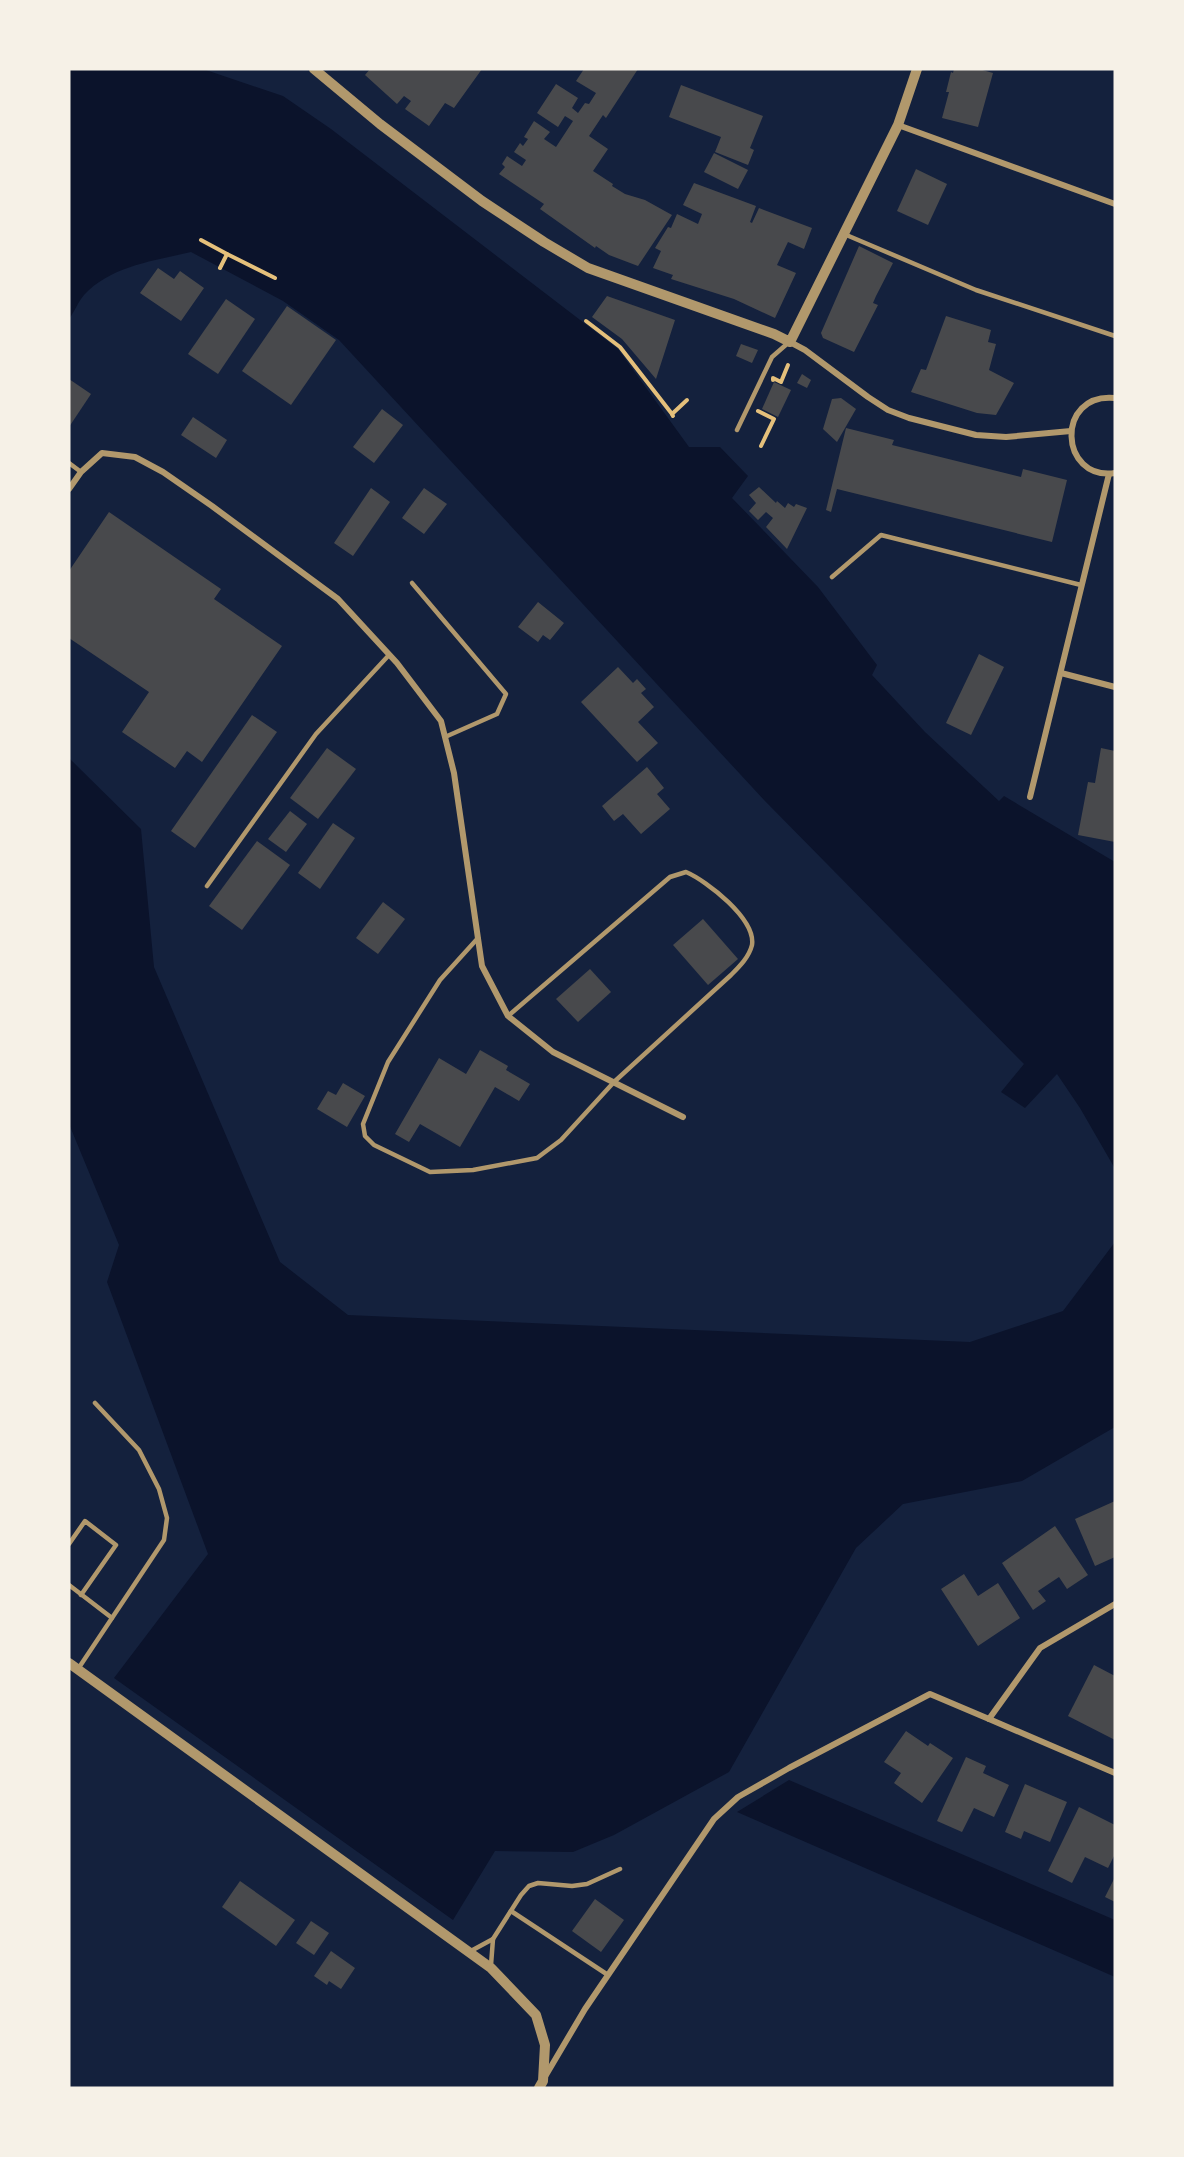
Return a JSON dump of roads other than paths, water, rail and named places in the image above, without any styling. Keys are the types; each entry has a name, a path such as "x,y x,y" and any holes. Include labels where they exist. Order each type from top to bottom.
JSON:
{"street":[{"path":"314,69 380,124 482,201 588,268 774,334 805,350 888,410 909,418 976,435 1006,437 1071,431"},
{"path":"790,342 898,125 917,69"},
{"path":"898,125 1115,204"},
{"path":"1030,797 1081,585 1112,474 1097,472 1083,464 1072,444 1071,431 1080,410 1090,402 1101,398 1115,398"},
{"path":"69,489 81,472 102,453 135,457 163,472 338,599 389,655 441,722 454,773 482,966 508,1016 553,1052 683,1117"},
{"path":"1061,673 1115,687"},
{"path":"989,1719 1040,1648 1115,1604"},
{"path":"73,1666 491,1968 536,2015 544,2045 541,2084"},
{"path":"541,2084 585,2009 714,1819 738,1797 789,1768 930,1694 1115,1773"}],"lane":[{"path":"844,234 976,290 1115,336"},
{"path":"737,430 772,357 790,342"},
{"path":"69,463 81,472"},
{"path":"832,577 881,534 1081,585"},
{"path":"412,582 506,694 497,714 445,737"},
{"path":"207,886 316,734 389,655"},
{"path":"478,938 440,980 388,1062 363,1124 365,1136 374,1145 430,1172 473,1170 537,1158 561,1140 614,1082 731,975 745,960 751,946 752,936 742,916 699,877 686,872 670,877 508,1016"},
{"path":"73,1666 112,1618 164,1540 167,1518 159,1490 139,1450 95,1403"},
{"path":"69,1544 85,1521 116,1545 81,1595"},
{"path":"69,1585 112,1618"},
{"path":"491,1968 494,1939 529,1886 538,1883 572,1886 586,1884 620,1869"},
{"path":"511,1911 608,1975"},
{"path":"469,1952 494,1939"}],"water":[{"path":"69,69 203,69 283,96 331,129 618,349 689,447 720,447 748,476 732,498 818,587 877,665 872,675 925,732 999,801 1004,796 1115,862 1115,1188 1114,1167 1080,1108 1057,1074 1025,1108 1001,1092 1024,1064 764,800 339,340 283,301 191,252 133,266 107,277 84,295 69,319"},
{"path":"70,759 141,829 154,967 280,1262 348,1315 970,1342 1063,1311 1115,1242 1115,1427 1022,1481 903,1504 856,1548 729,1772 614,1835 573,1852 495,1851 453,1920 114,1678 208,1554 107,1282 119,1245 69,1124"},
{"path":"789,1780 1115,1920 1115,1977 737,1812"}]}
